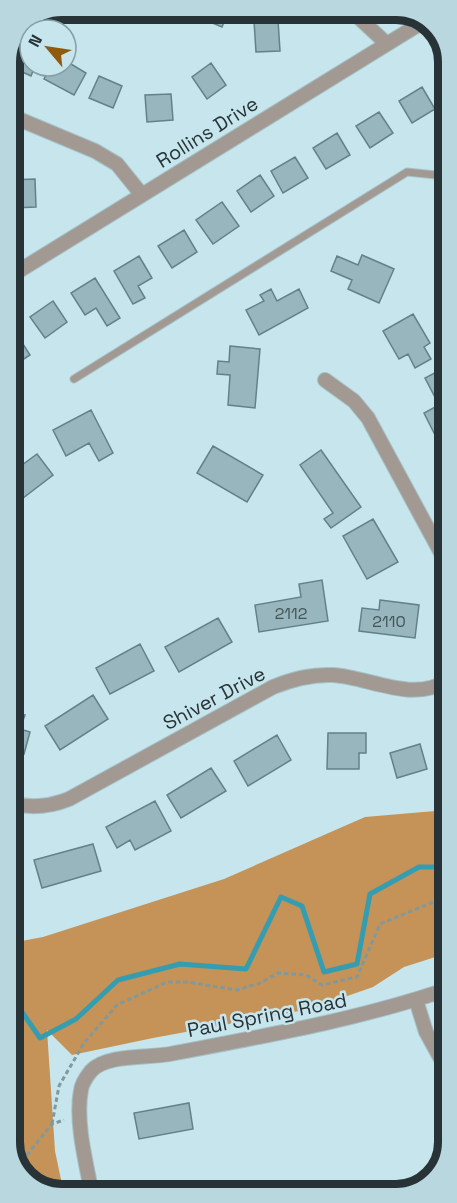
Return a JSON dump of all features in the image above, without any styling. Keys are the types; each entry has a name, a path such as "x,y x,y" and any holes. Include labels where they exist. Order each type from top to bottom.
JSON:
{"street":[{"path":"360,20 387,44"},
{"name":"Rollins Drive","path":"20,270 417,25"},
{"path":"20,120 95,151 117,164 142,195"},
{"path":"325,380 354,401 368,418 438,547"},
{"name":"Shiver Drive","path":"20,804 40,807 55,805 69,799 273,687 291,680 311,675 334,675 395,688 426,688 438,684"},
{"name":"Paul Spring Road","path":"80,1115 83,1082 92,1069 101,1063 115,1059 164,1055 324,1025 438,992"},
{"path":"416,1000 426,1032 438,1054"},
{"path":"80,1115 90,1183"}],"lane":[{"path":"74,379 407,172 438,175"}],"path":[{"path":"22,1156 27,1155 52,1124 59,1086 84,1043 117,1005 167,982 186,982 237,990 260,983 278,973 306,975 322,985 357,977 380,924 438,902"},
{"path":"52,1124 80,1115"}],"shaded area":[{"path":"438,811 438,956 404,967 373,987 310,1009 72,1055 47,1030 55,1151 62,1183 53,1183 36,1175 24,1160 20,1142 20,941 43,937 224,879 365,817"}],"building":[{"path":"205,20 225,20 222,27"},
{"path":"278,20 280,51 256,52 254,21"},
{"path":"211,63 226,85 207,99 192,77"},
{"path":"78,68 86,73 74,95 44,79 78,78"},
{"path":"99,76 122,86 113,108 89,98"},
{"path":"422,87 435,109 412,123 399,101"},
{"path":"171,94 173,120 147,122 145,95"},
{"path":"379,112 393,133 370,148 356,126"},
{"path":"337,133 350,155 326,169 313,148"},
{"path":"295,157 308,178 283,193 271,171"},
{"path":"260,175 274,196 251,212 237,191"},
{"path":"35,179 36,207 20,208 20,180"},
{"path":"222,202 239,226 213,244 196,220"},
{"path":"184,230 197,252 172,268 158,246"},
{"path":"362,255 394,269 379,303 348,289 352,280 331,271 337,256 358,265"},
{"path":"139,256 152,278 138,286 145,298 133,304 114,271"},
{"path":"95,278 120,318 107,326 96,308 85,315 71,293"},
{"path":"271,289 277,301 299,289 308,308 259,335 246,310 264,301 260,295"},
{"path":"53,301 67,322 45,338 30,317"},
{"path":"413,314 430,343 424,347 431,359 415,368 408,354 399,359 383,331"},
{"path":"20,339 30,355 20,362"},
{"path":"230,346 260,349 255,408 228,405 230,375 217,374 218,361 229,362"},
{"path":"438,371 438,403 425,378"},
{"path":"438,406 438,431 434,433 424,413"},
{"path":"91,410 113,453 99,461 89,443 66,456 53,430"},
{"path":"213,446 263,475 247,502 197,473"},
{"path":"321,450 361,507 331,528 324,519 333,513 300,465"},
{"path":"37,454 53,475 20,500 20,467"},
{"path":"373,519 398,562 367,579 343,536"},
{"path":"322,580 328,621 259,632 255,605 301,597 299,584"},
{"path":"380,600 419,605 415,638 359,631 362,608 379,610"},
{"path":"218,618 232,642 179,672 165,647"},
{"path":"140,644 154,671 110,694 96,668"},
{"path":"93,695 108,719 60,750 45,726"},
{"path":"20,713 25,715 20,729"},
{"path":"20,729 30,732 24,754 20,753"},
{"path":"328,733 366,733 366,753 359,753 359,769 327,769"},
{"path":"277,735 291,760 248,786 234,761"},
{"path":"420,744 427,769 397,778 390,753"},
{"path":"211,768 226,791 181,818 167,795"},
{"path":"155,801 171,831 135,850 130,840 117,848 106,827"},
{"path":"93,844 101,871 42,888 34,860"},
{"path":"189,1103 193,1129 139,1139 134,1113"}],"waterway":[{"path":"20,1009 40,1038 76,1019 118,980 180,964 246,969 281,897 302,906 324,972 357,964 370,894 419,867 438,867"}]}
